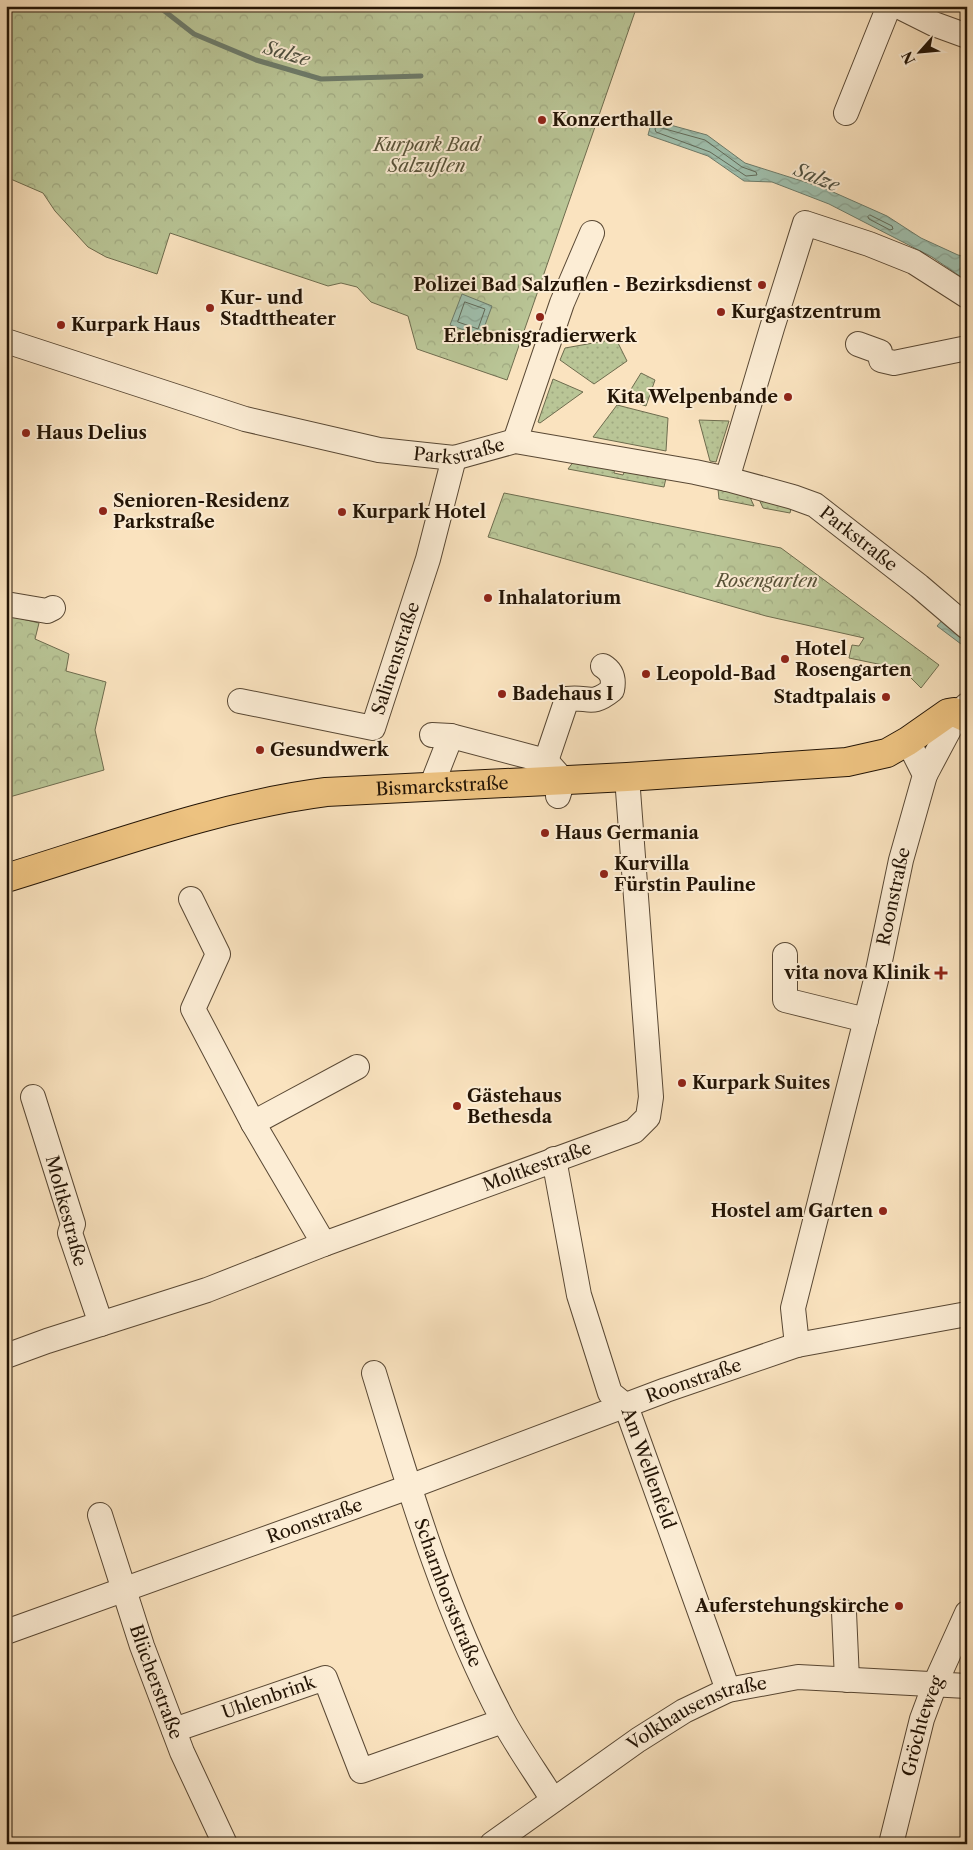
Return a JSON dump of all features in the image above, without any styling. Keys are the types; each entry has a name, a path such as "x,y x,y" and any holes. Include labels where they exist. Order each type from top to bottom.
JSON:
{"main road":[{"path":"898,747 948,713 964,712"},
{"name":"Bismarckstraße","path":"6,878 231,809 288,797 326,792 556,779 627,777 846,762 898,747"}],"street":[{"path":"846,113 889,6"},
{"path":"898,6 934,24 967,36"},
{"path":"727,479 805,223 869,244 914,262 967,296"},
{"path":"516,441 562,303 592,233"},
{"name":"Parkstraße","path":"6,341 245,419 379,450 454,458 516,441 586,452 727,479 793,497 815,505 919,586 967,627"},
{"path":"858,344 880,352 881,360 894,363 967,348"},
{"name":"Salinenstraße","path":"240,702 373,728 428,559 454,458"},
{"path":"6,604 47,611 53,608"},
{"path":"431,787 442,736 556,779 567,699 574,698 588,701 601,699 612,690 614,679 609,670 603,666"},
{"name":"Roonstraße","path":"6,1632 409,1488 666,1390 797,1345 793,1308 866,1020 901,860 925,775 964,712"},
{"path":"898,747 925,775"},
{"name":"Moltkestraße","path":"6,1356 207,1290 324,1244 634,1131 648,1117 651,1097 627,777"},
{"path":"191,899 218,954 193,1009 253,1123 324,1244"},
{"path":"785,955 785,1000 866,1020"},
{"path":"253,1123 357,1067"},
{"name":"Moltkestraße","path":"33,1097 73,1224 70,1233 101,1324"},
{"name":"Am Wellenfeld","path":"554,1159 578,1295 610,1393 626,1406 728,1690"},
{"path":"797,1345 967,1314"},
{"name":"Scharnhorststraße","path":"374,1373 429,1548 462,1634 503,1721 553,1800"},
{"name":"Blücherstraße","path":"100,1515 142,1646 182,1752 225,1844"},
{"path":"844,1612 847,1680"},
{"name":"Gröchteweg","path":"891,1844 922,1720 935,1684 967,1613"},
{"name":"Volkhausenstraße","path":"492,1844 638,1740 684,1711 728,1690 798,1677 967,1686"},
{"name":"Uhlenbrink","path":"174,1730 325,1678 361,1771 503,1721"}],"green space":[{"name":"Kurpark Bad Salzuflen","path":"6,6 637,6 507,380 417,349 408,316 371,302 357,287 341,283 328,286 170,233 157,274 106,257 88,247 55,211 43,193 6,177"},
{"path":"616,339 627,361 594,384 560,360 565,348"},
{"path":"641,373 655,380 646,406 625,399"},
{"path":"553,379 583,392 540,423 538,422"},
{"path":"617,405 668,418 666,451 593,437"},
{"path":"699,420 729,421 716,462 710,461"},
{"path":"574,461 615,468 614,473 623,475 625,470 666,478 664,487 568,469"},
{"path":"718,489 749,495 754,506 719,499"},
{"name":"Rosengarten","path":"504,493 781,548 939,665 921,688 902,669 849,658 852,645 859,646 864,638 766,616 488,537"},
{"path":"758,497 792,504 790,513 763,508"},
{"path":"6,615 39,623 35,639 69,654 66,671 106,682 95,730 104,770 6,798"}],"water":[{"path":"652,120 707,135 745,163 824,188 887,216 921,238 958,255 967,257 967,281 932,257 829,204 772,182 744,181 708,156 648,135"},
{"path":"462,294 492,306 481,336 450,325"},
{"path":"945,617 967,634 965,647 937,626"}],"waterway":[{"name":"Salze","path":"158,6 194,34 256,60 321,79 421,76"}],"place":[{"name":"Konzerthalle","path":"542,120"},
{"name":"Polizei Bad Salzuflen - Bezirksdienst","path":"762,285"},
{"name":"Kur- und Stadttheater","path":"210,308"},
{"name":"Kurgastzentrum","path":"721,312"},
{"name":"Erlebnisgradierwerk","path":"540,317"},
{"name":"Kurpark Haus","path":"61,325"},
{"name":"Kita Welpenbande","path":"788,397"},
{"name":"Haus Delius","path":"26,433"},
{"name":"Senioren-Residenz Parkstraße","path":"103,511"},
{"name":"Kurpark Hotel","path":"342,512"},
{"name":"Inhalatorium","path":"488,598"},
{"name":"Hotel Rosengarten","path":"785,659"},
{"name":"Leopold-Bad","path":"646,674"},
{"name":"Badehaus I","path":"502,694"},
{"name":"Stadtpalais","path":"886,697"},
{"name":"Gesundwerk","path":"260,750"},
{"name":"Haus Germania","path":"545,833"},
{"name":"Kurvilla Fürstin Pauline","path":"604,874"},
{"name":"vita nova Klinik","path":"941,973"},
{"name":"Kurpark Suites","path":"682,1083"},
{"name":"Gästehaus Bethesda","path":"457,1106"},
{"name":"Hostel am Garten","path":"883,1211"},
{"name":"Auferstehungskirche","path":"899,1606"}]}
